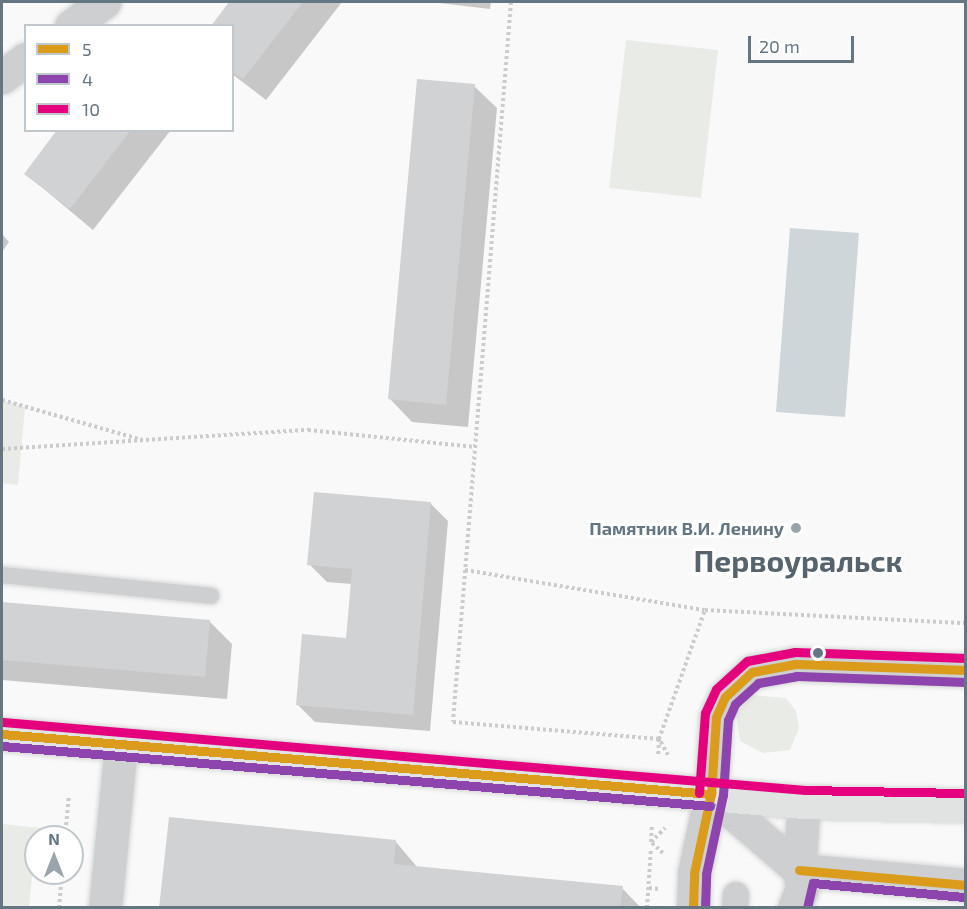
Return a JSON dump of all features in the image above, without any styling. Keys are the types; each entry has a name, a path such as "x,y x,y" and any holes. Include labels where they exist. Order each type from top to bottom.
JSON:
{"main road":[{"path":"2,734 804,802 966,805"}],"street":[{"path":"74,24 104,2"},
{"path":"2,77 24,60"},
{"path":"693,908 694,873 711,794 716,717 725,697 752,672 795,664 966,670"},
{"path":"105,908 121,744"},
{"path":"711,794 799,870 966,885"},
{"path":"794,908 802,888 799,870 804,802"}],"lane":[{"path":"2,575 211,596"}],"path":[{"path":"511,2 453,722 659,739 651,842"},
{"path":"2,400 148,441"},
{"path":"2,449 308,430 475,447"},
{"path":"465,570 705,610"},
{"path":"66,825 69,795"},
{"path":"647,908 651,848"},
{"path":"58,908 61,885"}],"shaded area":[{"path":"626,40 718,50 701,198 609,188"},
{"path":"790,228 859,233 845,417 776,412"},
{"path":"2,400 25,407 18,485 2,483"},
{"path":"752,695 786,698 796,711 799,728 790,750 763,753 740,741 736,714"},
{"path":"2,824 24,826 24,885 31,885 29,907 2,907"}],"building":[{"path":"229,2 303,2 243,79 234,72 234,24 212,24"},
{"path":"417,79 475,84 446,405 388,399"},
{"path":"56,132 129,132 70,209 24,174"},
{"path":"314,492 431,502 413,715 296,705 302,634 346,638 352,569 307,565"},
{"path":"2,602 210,620 205,677 2,660"},
{"path":"169,817 396,840 394,864 623,886 620,908 159,908"}],"transit line":[{"name":"10","path":"699,793 705,713 716,689 747,661 795,652 966,658"},
{"name":"5","path":"693,908 694,873 711,794 716,717 725,697 752,672 795,664 966,670"},
{"name":"4","path":"705,908 706,874 723,795 728,720 735,704 758,683 796,676 966,682"},
{"name":"10","path":"3,722 805,790 966,793"},
{"name":"5","path":"2,734 711,794"},
{"name":"4","path":"2,746 710,806"},
{"name":"5","path":"799,870 966,885"},
{"name":"4","path":"807,908 813,883 965,897"}],"place":[{"name":"Памятник В.И. Ленину","path":"796,528"}],"district":[{"name":"Первоуральск","path":"798,560"}]}
